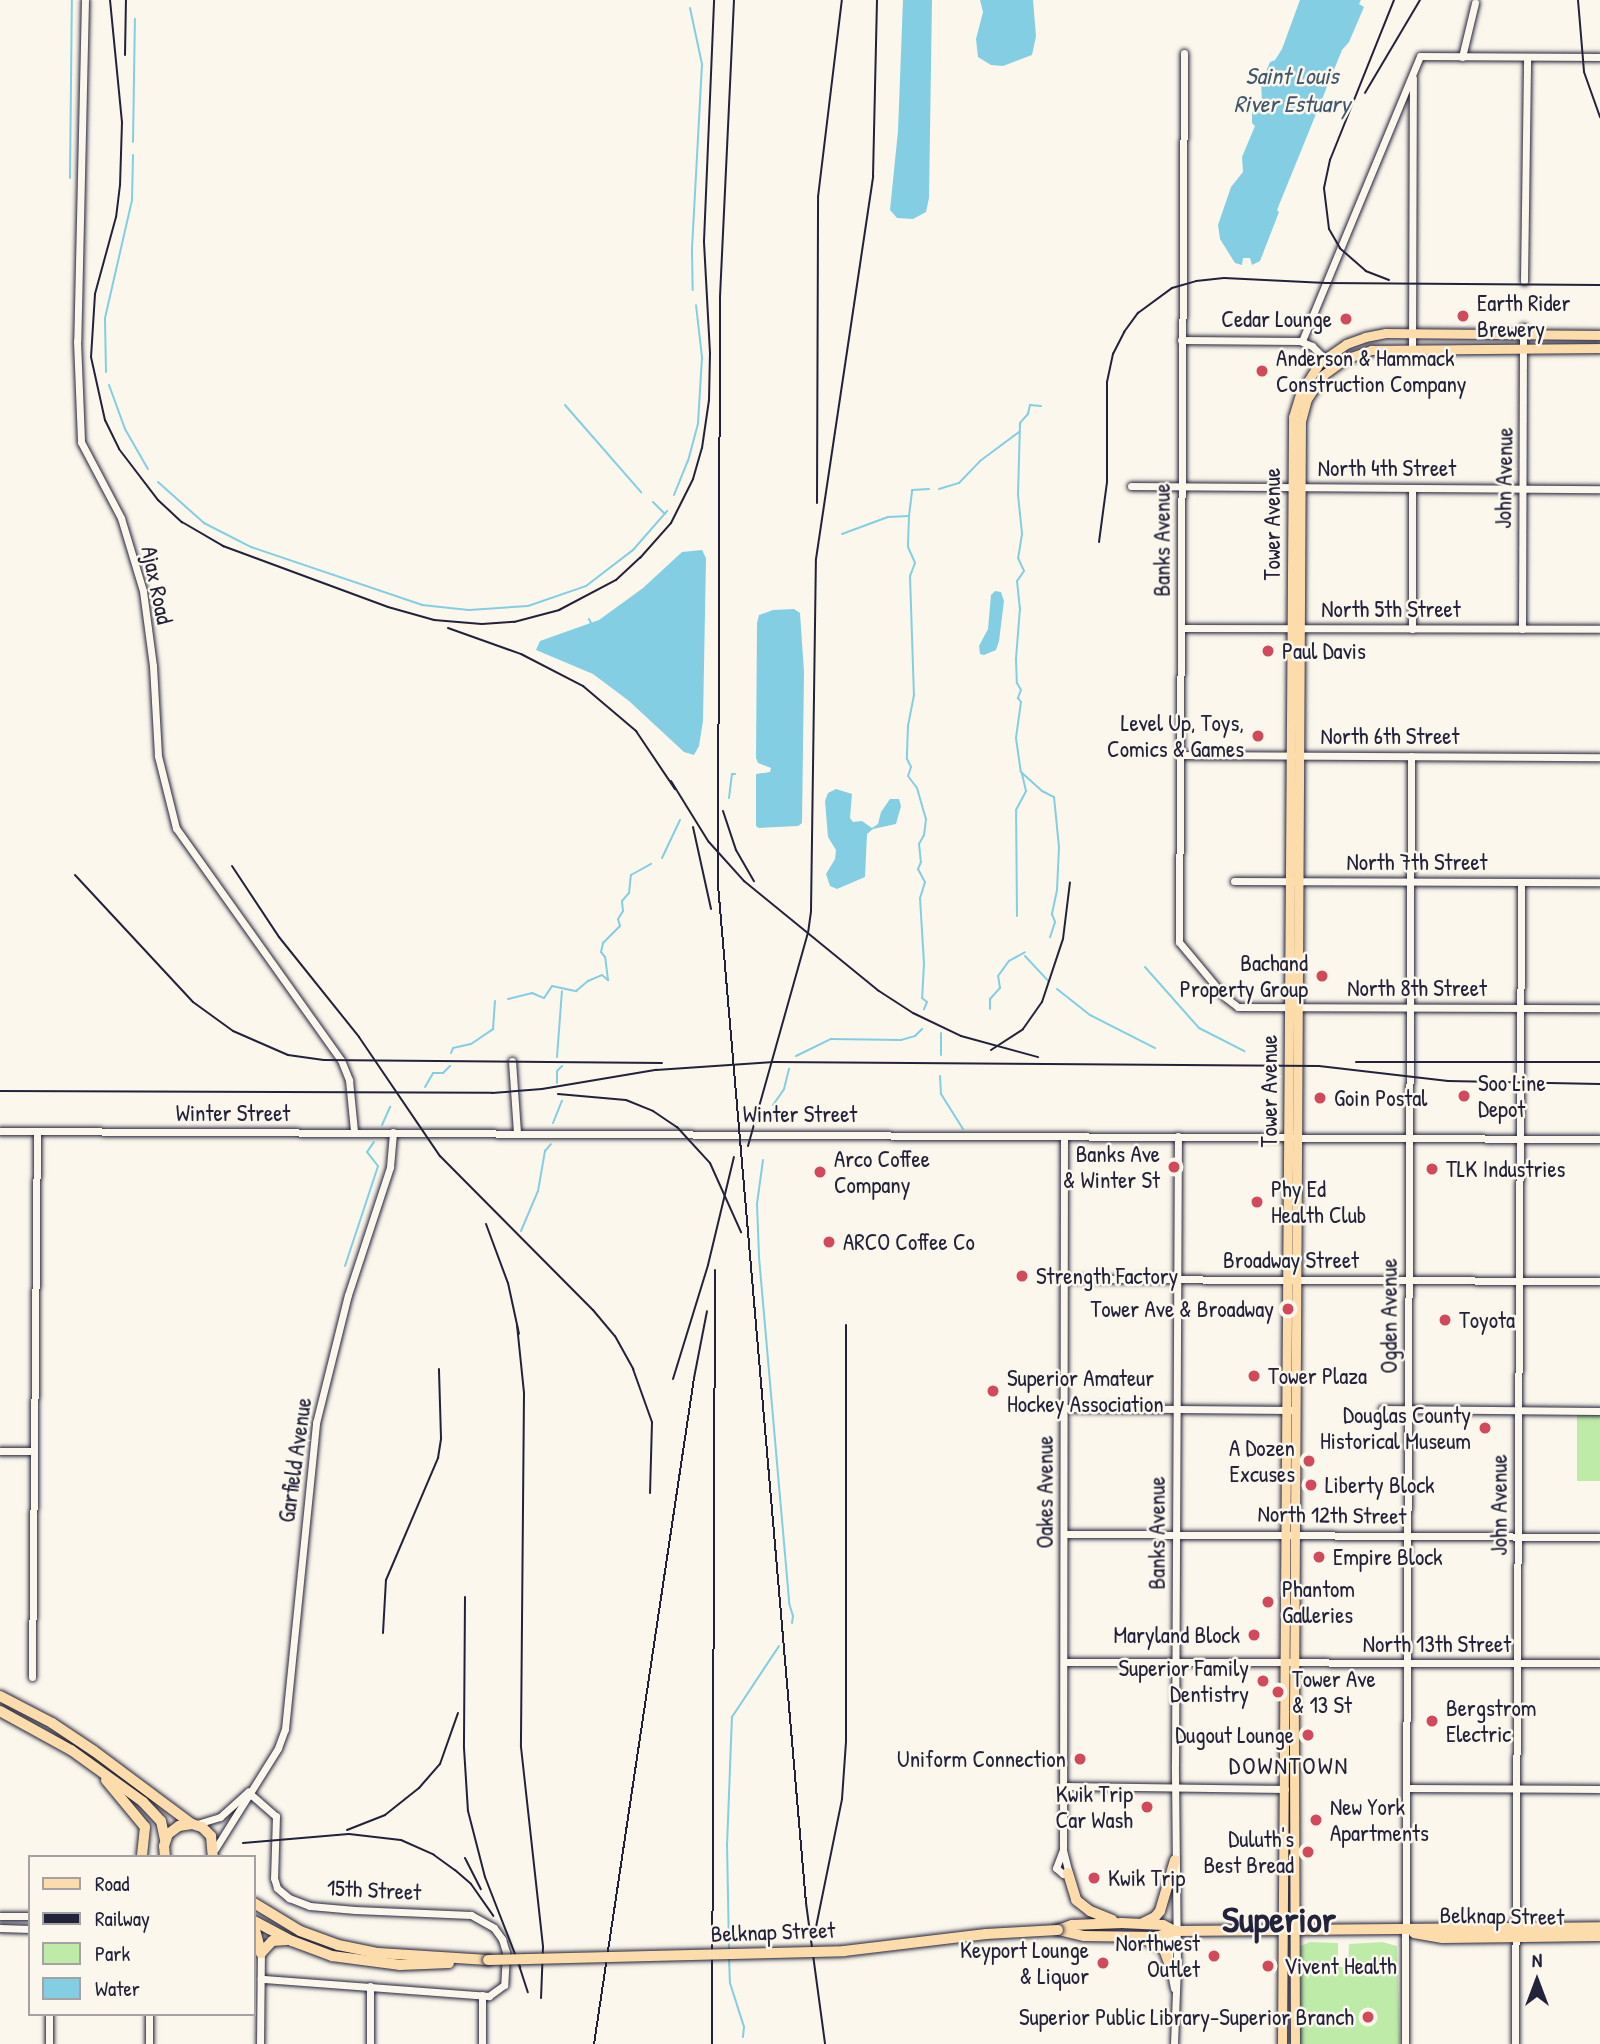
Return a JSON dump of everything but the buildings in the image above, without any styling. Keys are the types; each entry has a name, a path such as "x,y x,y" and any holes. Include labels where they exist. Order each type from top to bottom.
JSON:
{"highway":[{"path":"0,1696 83,1744 194,1824 208,1831 214,1854"},
{"path":"0,1711 41,1732 87,1761 156,1814 165,1848"},
{"path":"87,1761 143,1822 147,1834 142,1855"},
{"path":"165,1848 178,1826 194,1824"},
{"path":"1142,1923 1159,1913 1175,1860"},
{"path":"1068,1873 1072,1894 1079,1903 1096,1914 1122,1923"},
{"name":"Belknap Street","path":"256,1904 300,1931 338,1945 378,1953 488,1961"},
{"path":"1058,1930 1072,1925 1142,1923 1164,1925 1175,1931"},
{"name":"Belknap Street","path":"256,1924 288,1940 332,1956 370,1963 415,1966 488,1961 844,1951 986,1934 1058,1930"},
{"name":"Belknap Street","path":"1175,1931 1405,1931 1443,1938 1600,1927"},
{"path":"1058,1930 1154,1942 1165,1950 1169,1963"},
{"path":"1094,1936 1156,1937 1175,1931"},
{"path":"256,1932 261,1954"},
{"name":"Belknap Street","path":"1515,1932 1600,1936"},
{"path":"261,1954 271,1942 288,1940"}],"main road":[{"path":"1325,358 1365,337 1412,333 1523,331 1600,335"},
{"path":"1333,367 1371,350 1600,348"},
{"name":"Tower Avenue","path":"1296,2044 1289,1931 1285,1789 1291,1534 1296,487 1292,429 1296,407 1306,382 1325,358"},
{"name":"Tower Avenue","path":"1296,487 1303,413 1315,385 1333,367"},
{"name":"Tower Avenue","path":"1282,2044 1294,1826 1290,1663"},
{"path":"1285,1789 1290,1792 1294,1826"}],"street":[{"name":"Ajax Road","path":"85,0 78,341 80,442 121,518 143,591 153,666 158,756 176,828 341,1060 349,1080 354,1131"},
{"path":"1462,57 1475,3"},
{"name":"Banks Avenue","path":"1184,53 1179,942 1234,1005"},
{"path":"1301,341 1420,56 1600,57"},
{"path":"1524,281 1527,57"},
{"path":"1412,348 1413,73"},
{"name":"John Avenue","path":"1522,629 1523,331"},
{"path":"1181,340 1301,341 1312,346 1333,367"},
{"name":"North 4th Street","path":"1132,486 1600,489"},
{"path":"1412,488 1412,629"},
{"name":"North 5th Street","path":"1181,628 1600,629"},
{"name":"North 6th Street","path":"1181,755 1600,757"},
{"name":"Ogden Avenue","path":"1405,2044 1411,756"},
{"name":"North 7th Street","path":"1234,881 1600,882"},
{"name":"John Avenue","path":"1516,2044 1521,882"},
{"name":"North 8th Street","path":"1234,1005 1600,1008"},
{"path":"512,1060 517,1132"},
{"name":"Winter Street","path":"0,1131 11,1127 37,1131 1600,1139"},
{"path":"32,1678 37,1131"},
{"name":"Garfield Avenue","path":"194,1824 220,1817 247,1792 278,1748 287,1722 316,1423 345,1305 390,1167 393,1132"},
{"name":"Oakes Avenue","path":"1063,1850 1056,1869 1061,1874 1068,1873 1063,1850 1065,1136"},
{"name":"Banks Avenue","path":"1174,2044 1174,1988 1177,1970 1175,1662 1178,1136"},
{"name":"Broadway Street","path":"1065,1279 1600,1281"},
{"path":"1065,1408 1291,1410"},
{"path":"1382,1409 1600,1411"},
{"path":"0,1451 34,1451"},
{"name":"North 12th Street","path":"1064,1534 1600,1537"},
{"name":"North 13th Street","path":"1064,1662 1600,1663"},
{"path":"1063,1786 1285,1789"},
{"path":"1407,1788 1600,1789"},
{"name":"Garfield Avenue","path":"214,1854 245,1802 247,1792"},
{"name":"15th Street","path":"247,1792 276,1815 274,1881 279,1890 293,1901 310,1906 369,1912 462,1913 490,1924 504,1942 506,1980 498,1992 482,1995"},
{"path":"0,1916 28,1916"},
{"path":"0,1928 28,1928"},
{"name":"Banks Avenue","path":"1174,1988 1169,1963 1170,1940 1175,1931"},
{"path":"260,2044 261,1954"},
{"path":"261,1979 482,1995 482,2044"},
{"path":"370,1986 370,2044"},
{"path":"49,2016 49,2044"},
{"path":"149,2016 149,2044"}],"green space":[{"path":"1577,1414 1600,1414 1600,1481 1577,1481"},
{"path":"1310,1942 1338,1943 1338,1967 1348,1967 1349,1944 1382,1942 1397,1946 1400,2044 1300,2044 1299,1952 1301,1946"}],"water":[{"path":"903,0 932,0 929,198 926,212 913,219 897,218 890,210 898,131"},
{"path":"980,0 1033,0 1036,36 1032,55 1003,66 991,65 978,57 976,39 983,12"},
{"name":"Saint Louis River Estuary","path":"1300,0 1361,0 1359,4 1364,7 1349,42 1342,50 1277,210 1279,212 1260,261 1252,265 1250,258 1243,258 1242,265 1235,263 1220,239 1218,225 1231,187 1243,172 1242,157 1255,126 1252,123 1252,106 1262,102 1261,83 1270,62 1275,60 1282,49"},
{"path":"702,550 706,558 703,721 699,746 694,755 684,752 629,701 593,674 536,650 540,641 599,620 643,588 682,552"},
{"path":"995,591 1001,592 1004,601 999,641 996,650 984,655 980,654 979,646 988,629 991,595"},
{"path":"794,609 800,613 804,672 802,823 798,826 759,828 756,826 756,774 770,772 771,768 758,763 756,758 757,623 759,615 773,610"},
{"path":"836,789 852,794 850,818 853,822 862,821 872,828 878,824 881,812 890,799 899,799 901,806 896,824 873,829 867,834 865,877 837,889 830,886 826,874 835,859 836,850 828,837 825,801 828,793"}],"waterway":[{"path":"70,178 72,0"},
{"path":"690,8 702,64 692,251 693,290"},
{"path":"133,142 135,19"},
{"path":"106,372 105,318 132,200 133,155"},
{"path":"674,495 688,461 698,423 702,357 696,305"},
{"path":"109,385 125,429 148,469"},
{"path":"565,405 641,492"},
{"path":"1041,406 1030,405 1028,414 1020,423 1018,495 1022,534 1018,558 1024,571 1017,581 1020,608 1016,659 1017,683 1021,690 1018,698 1021,702 1016,738 1021,772 1042,791 1054,797 1059,847 1057,890 1052,914 1055,922 1050,937"},
{"path":"939,489 959,483 980,461 1019,432"},
{"path":"158,482 204,523 251,547 422,605 469,610 528,606 586,586 633,550 667,511"},
{"path":"842,534 888,517 909,516 912,490 929,489"},
{"path":"653,502 665,514"},
{"path":"909,516 908,547 915,563 910,576 914,695 908,725 907,759 911,767 908,776 917,788 926,819 924,835 919,844 921,862 918,869 925,882 920,898 924,963 922,998 927,1002 924,1009"},
{"path":"589,619 591,623"},
{"path":"1017,916 1016,810 1026,791 1022,773"},
{"path":"729,798 732,774 735,774"},
{"path":"662,858 680,820"},
{"path":"508,999 532,993 544,998 552,986 576,991 588,981 602,975 608,980 605,957 601,952 603,943 620,926 618,919 623,911 622,901 629,893 631,875 651,864"},
{"path":"990,1009 990,999 1000,988 998,976 1009,961 1025,952"},
{"path":"1025,956 1048,981"},
{"path":"1145,967 1199,1028 1244,1051"},
{"path":"1057,989 1090,1015 1155,1048"},
{"path":"557,1057 562,991"},
{"path":"451,1053 453,1048 471,1044 493,1029 495,1001"},
{"path":"796,1056 831,1039 901,1040 915,1036 922,1029"},
{"path":"941,1033 941,1055"},
{"path":"425,1087 433,1073 443,1073 450,1066"},
{"path":"557,1083 557,1071 562,1066"},
{"path":"773,1105 784,1089 789,1069"},
{"path":"940,1076 941,1094 963,1129"},
{"path":"553,1123 562,1101"},
{"path":"382,1125 390,1107"},
{"path":"345,1266 378,1166 367,1152 374,1142"},
{"path":"521,1231 538,1191 545,1151 551,1144"},
{"path":"763,1160 757,1204 759,1257 792,1623"},
{"path":"729,1948 727,1846 732,1717 779,1646"},
{"path":"729,1957 730,1983 744,2027 743,2037"}],"railway":[{"path":"110,0 122,122 120,185 116,217 95,294 91,357 105,420 119,449 158,500 182,522 223,546 388,607 434,620 482,624 514,622 559,610 616,580 671,523 693,479 702,448 709,400 710,353 704,241 714,0"},
{"path":"125,55 126,0"},
{"path":"734,0 720,298 718,885 806,1903 825,2044"},
{"path":"817,503 818,197 842,0"},
{"path":"748,1146 808,933 811,911 816,559 873,176 877,0"},
{"path":"1389,280 1366,271 1340,248 1329,229 1324,188 1330,160 1394,0"},
{"path":"1365,93 1420,0"},
{"path":"1578,0 1584,72 1600,117"},
{"path":"1099,542 1107,482 1107,382 1113,354 1138,313 1172,288 1196,281 1224,278 1326,283 1600,285"},
{"path":"448,628 521,654 583,686 636,731 675,789"},
{"path":"671,781 708,841 744,881 879,991 913,1013 961,1036 1038,1057"},
{"path":"723,811 736,850 754,881"},
{"path":"693,827 711,909"},
{"path":"232,866 279,937 359,1037 440,1156 593,1310 615,1336 633,1369 652,1422 650,1493"},
{"path":"75,875 193,1002 233,1031 288,1055 324,1060 662,1063"},
{"path":"991,1050 1023,1029 1042,1002 1063,939 1070,882"},
{"path":"0,1091 492,1093 542,1089 656,1070 774,1062 1319,1066 1448,1081 1600,1084"},
{"path":"1356,1062 1600,1062"},
{"path":"558,1094 626,1100 653,1111 677,1127 710,1163 741,1232"},
{"path":"673,1379 708,1265 734,1157"},
{"path":"486,1224 508,1283 519,1334"},
{"path":"712,2044 715,1270"},
{"path":"594,2044 694,1378 707,1311"},
{"path":"517,1325 524,1393 521,1747 543,1947 541,1998"},
{"path":"816,1927 842,1799 846,1742 846,1325"},
{"path":"383,1633 386,1580 438,1458 441,1438 439,1369"},
{"path":"465,1597 464,1748 468,1811 485,1877 520,1967"},
{"path":"347,1830 385,1815 419,1788 440,1764 458,1713"},
{"path":"243,1843 349,1834 401,1840 434,1855 455,1870 471,1884 493,1916"},
{"path":"465,1858 481,1889"},
{"path":"517,1959 528,1992"}],"place":[{"name":"Earth Rider Brewery","path":"1463,316"},
{"name":"Cedar Lounge","path":"1346,319"},
{"name":"Anderson & Hammack Construction Company","path":"1262,371"},
{"name":"Paul Davis","path":"1268,651"},
{"name":"Level Up, Toys, Comics & Games","path":"1258,736"},
{"name":"Bachand Property Group","path":"1322,976"},
{"name":"Soo Line Depot","path":"1464,1096"},
{"name":"Goin Postal","path":"1320,1098"},
{"name":"Banks Ave & Winter St","path":"1174,1167"},
{"name":"TLK Industries","path":"1432,1169"},
{"name":"Arco Coffee Company","path":"820,1172"},
{"name":"Phy Ed Health Club","path":"1257,1202"},
{"name":"ARCO Coffee Co","path":"829,1242"},
{"name":"Strength Factory","path":"1022,1276"},
{"name":"Tower Ave & Broadway","path":"1288,1309"},
{"name":"Toyota","path":"1445,1320"},
{"name":"Tower Plaza","path":"1254,1376"},
{"name":"Superior Amateur Hockey Association","path":"993,1391"},
{"name":"Douglas County Historical Museum","path":"1485,1428"},
{"name":"A Dozen Excuses","path":"1309,1461"},
{"name":"Liberty Block","path":"1311,1485"},
{"name":"Empire Block","path":"1319,1557"},
{"name":"Phantom Galleries","path":"1268,1602"},
{"name":"Maryland Block","path":"1254,1635"},
{"name":"Superior Family Dentistry","path":"1263,1681"},
{"name":"Tower Ave & 13 St","path":"1278,1692"},
{"name":"Bergstrom Electric","path":"1432,1721"},
{"name":"Dugout Lounge","path":"1308,1735"},
{"name":"Uniform Connection","path":"1080,1759"},
{"name":"Kwik Trip Car Wash","path":"1147,1807"},
{"name":"New York Apartments","path":"1316,1820"},
{"name":"Duluth's Best Bread","path":"1308,1852"},
{"name":"Kwik Trip","path":"1094,1878"},
{"name":"Northwest Outlet","path":"1214,1956"},
{"name":"Keyport Lounge & Liquor","path":"1103,1963"},
{"name":"Vivent Health","path":"1268,1966"},
{"name":"Superior Public Library-Superior Branch","path":"1368,2017"}],"district":[{"name":"DOWNTOWN","path":"1289,1766"},
{"name":"Superior","path":"1279,1919"}]}
